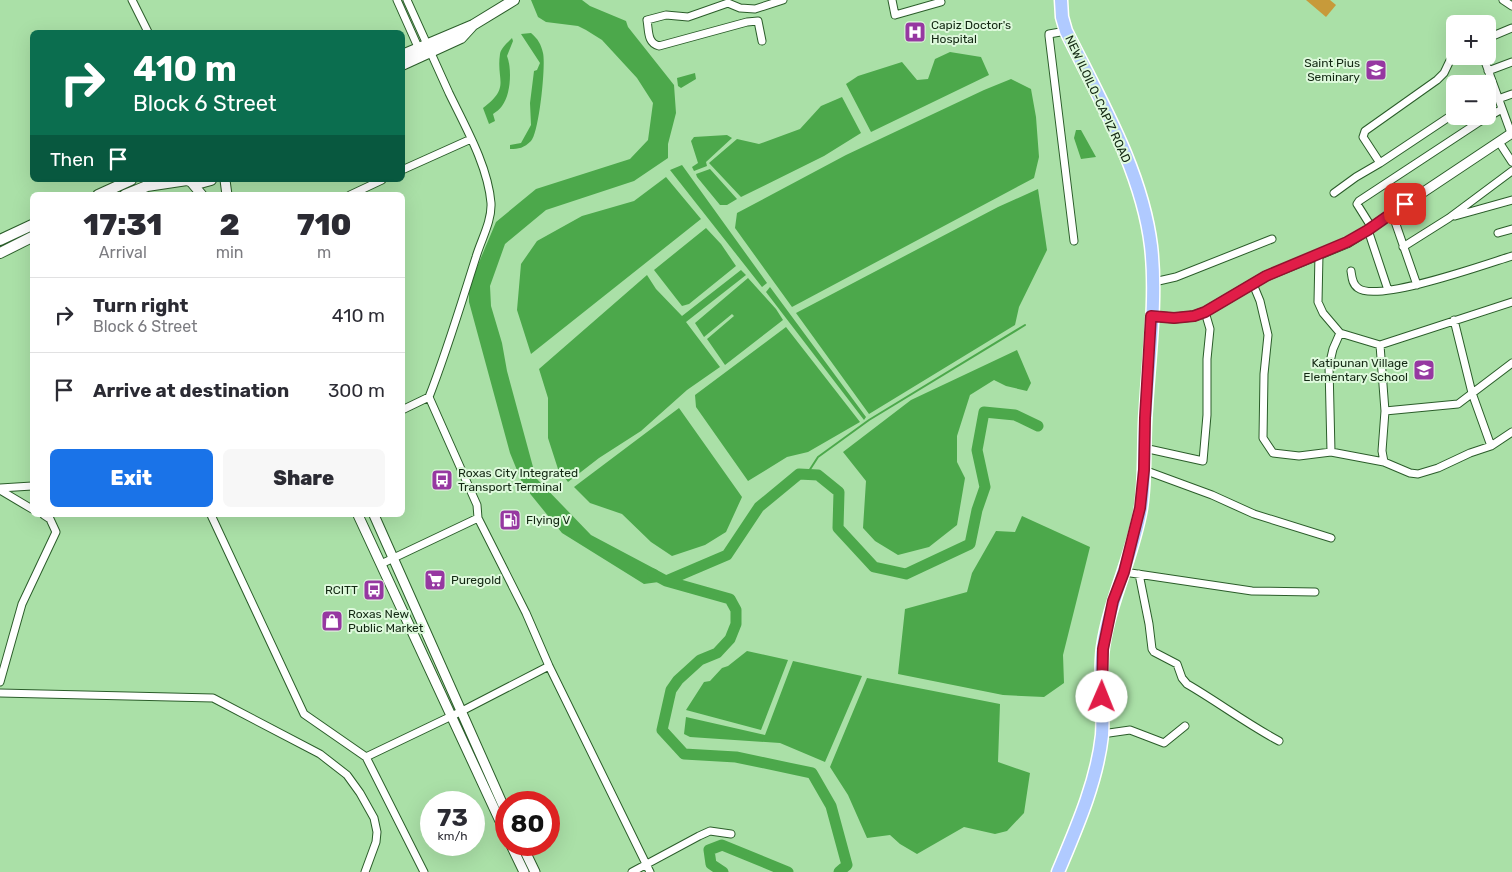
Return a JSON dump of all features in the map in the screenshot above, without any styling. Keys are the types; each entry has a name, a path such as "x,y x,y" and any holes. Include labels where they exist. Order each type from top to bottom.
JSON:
{"highway":[{"name":"NEW ILOILO-CAPIZ ROAD","path":"1058,872 1094,774 1102,734 1103,649 1113,601 1124,572 1140,508 1144,470 1154,282 1151,244 1143,208 1124,151 1066,31 1062,17 1061,0"}],"main road":[{"path":"405,54 461,38 473,25 514,0"},
{"path":"405,63 425,48"},
{"path":"105,192 127,182"},
{"path":"132,192 147,186 180,182"},
{"path":"0,240 30,226"},
{"path":"0,253 30,238"}],"street":[{"path":"132,0 147,30"},
{"path":"397,0 425,48 471,139 488,185 491,204 490,217 480,243 453,332 429,397 405,409"},
{"path":"407,0 425,48"},
{"path":"758,21 747,22 658,46 654,45 650,40 647,20 666,15 688,16 728,3 740,8 755,9 783,0"},
{"path":"892,0 895,15 941,2 940,0"},
{"path":"1502,0 1512,6"},
{"path":"755,9 762,41"},
{"path":"1496,35 1512,28"},
{"path":"1066,31 1050,34 1049,36 1074,241"},
{"path":"1488,71 1512,62"},
{"path":"1380,163 1363,137 1365,131 1437,80 1444,74 1448,65"},
{"path":"1486,65 1489,75"},
{"path":"1151,316 1174,318 1194,316 1205,312 1266,276 1347,242 1370,229 1511,133 1496,93"},
{"path":"1498,99 1512,94"},
{"path":"1388,290 1370,229 1357,204 1479,122 1502,109"},
{"path":"1334,193 1446,119"},
{"path":"405,169 471,139"},
{"path":"1499,142 1512,162"},
{"path":"1403,247 1449,218 1512,171"},
{"path":"189,182 199,192"},
{"path":"356,192 378,182"},
{"path":"1449,218 1512,200"},
{"path":"1392,213 1417,285"},
{"path":"1498,233 1512,229"},
{"path":"1154,282 1176,277 1272,239"},
{"path":"1319,254 1318,302 1323,313 1340,332 1380,345 1512,302"},
{"path":"1351,271 1354,284 1358,288 1364,291 1378,292 1417,285 1512,256"},
{"path":"1252,284 1260,302 1268,335 1264,374 1263,438 1273,453 1299,456 1331,452 1384,462 1410,473 1418,474 1438,468 1470,453 1491,446 1512,432"},
{"path":"1144,448 1203,461 1207,415 1207,359 1210,328 1205,312"},
{"path":"1454,320 1472,393 1491,446"},
{"path":"1331,452 1329,366 1340,332"},
{"path":"1380,345 1385,411 1382,452 1384,462"},
{"path":"1385,411 1458,404 1512,364"},
{"path":"429,397 477,505 478,518 526,613 549,666 650,872"},
{"path":"1144,470 1212,495 1254,514 1331,538"},
{"path":"0,489 30,486"},
{"path":"0,489 30,508"},
{"path":"0,682 22,604 56,532 50,519 47,517"},
{"path":"212,517 304,714 366,757 424,872"},
{"path":"359,517 495,810"},
{"path":"375,517 496,791"},
{"path":"381,564 478,518"},
{"path":"1124,572 1186,580 1252,592 1315,592"},
{"path":"1139,574 1154,652 1177,664 1182,678 1187,684 1260,731 1279,741"},
{"path":"366,757 460,712 549,666"},
{"path":"0,693 213,698 320,754 347,775 374,818 377,832 376,842 365,872"},
{"path":"1102,734 1130,730 1164,743 1185,726"},
{"path":"632,872 710,831 731,834"},
{"path":"517,856 524,872"},
{"path":"527,856 535,872"}],"shaded area":[{"path":"531,0 582,0 590,6 626,21 628,27 674,85 676,113 668,144 668,158 634,181 546,210 505,244 490,286 491,306 536,478 591,535 657,570 666,581 644,584 562,533 523,485 510,453 469,302 469,286 496,222 536,189 630,159 648,140 653,103 637,78 602,40 578,26 546,22 538,17"},
{"path":"1306,0 1330,0 1336,5 1326,17"},
{"path":"531,33 539,42 544,60 537,126 531,141 521,148 510,149 510,145 521,143 531,125 530,103 534,71 537,70 540,63 521,34"},
{"path":"512,38 513,41 507,56 510,74 509,89 505,101 493,114 495,121 489,124 483,108 492,101 500,89 500,54"},
{"path":"950,52 981,57 989,75 871,132 846,84 858,76 902,62 917,80 928,79 935,59"},
{"path":"695,73 696,79 681,88 678,86 677,78"},
{"path":"1011,79 1031,89 1036,117 1039,157 1034,178 792,307 735,228 737,213 846,155"},
{"path":"842,97 861,133 824,156 741,197 709,163 737,139 759,144 800,129 821,106"},
{"path":"1076,130 1081,130 1096,157 1081,159 1074,138"},
{"path":"727,135 732,138 706,162 707,166 694,171 692,167 698,163 691,141 694,137"},
{"path":"682,165 767,283 762,287 670,170"},
{"path":"710,169 737,199 727,205 720,205 696,174"},
{"path":"666,177 701,219 531,354 517,310 521,264 537,241 582,216 634,201"},
{"path":"1038,189 1047,250 1019,307 1015,325 869,414 796,313 998,207"},
{"path":"706,228 721,244 736,266 689,304 682,306 654,270"},
{"path":"741,270 746,275 686,322 720,367 687,390 641,431 599,458 568,482 558,469 548,438 548,398 539,369 647,275 656,289 682,316"},
{"path":"748,278 776,309 783,320 725,365 707,339 734,316 732,314 704,337 695,323"},
{"path":"770,287 866,417 864,420 766,292"},
{"path":"786,327 860,422 808,452 787,457 748,481 696,407 695,395"},
{"path":"1017,350 1031,383 1027,391 1006,386 994,380 970,395 957,436 957,462 965,478 957,525 929,547 898,555 875,541 863,528 866,481 843,452 911,400"},
{"path":"679,408 742,497 726,532 705,545 672,556 651,542 622,514 590,503 574,487"},
{"path":"1022,516 1090,547 1063,655 1064,683 1044,697 1003,695 898,674 905,609 967,592 972,573 996,531 1015,532"},
{"path":"747,651 788,660 761,730 686,710 704,682 710,681 722,668 728,666"},
{"path":"793,661 862,676 825,762 780,743 690,737 684,734 686,717 765,735"},
{"path":"867,678 1000,704 998,762 1030,773 1024,813 1007,831 995,834 964,827 917,854 900,844 890,835 867,838 848,795 830,767"}],"waterway":[{"path":"807,474 818,457 869,420 1025,325"},
{"path":"666,581 727,555 759,507 799,474 818,475 839,492 838,528 874,567 906,574 970,544 977,510 985,487 977,450 984,412 1015,415 1038,426"},
{"path":"653,574 666,581 730,599 736,610 736,624 730,639 717,653 700,660 678,680 671,690 662,730 684,754 736,757 812,773 831,806 847,865 839,872"},
{"path":"723,872 711,864 709,850 722,845 788,872"}],"place":[{"name":"Capiz Doctor's Hospital","path":"915,32"},
{"name":"Saint Pius Seminary","path":"1376,70"},
{"name":"Katipunan Village Elementary School","path":"1424,370"},
{"name":"Roxas City Integrated Transport Terminal","path":"442,480"},
{"name":"Flying V","path":"510,520"},
{"name":"Puregold","path":"435,580"},
{"name":"RCITT","path":"374,590"},
{"name":"Roxas New Public Market","path":"332,621"}],"route":[{"path":"1102,697 1103,649 1113,601 1124,572 1140,508 1144,470 1151,316 1174,318 1194,316 1212,309 1266,276 1347,242 1405,204"}]}
